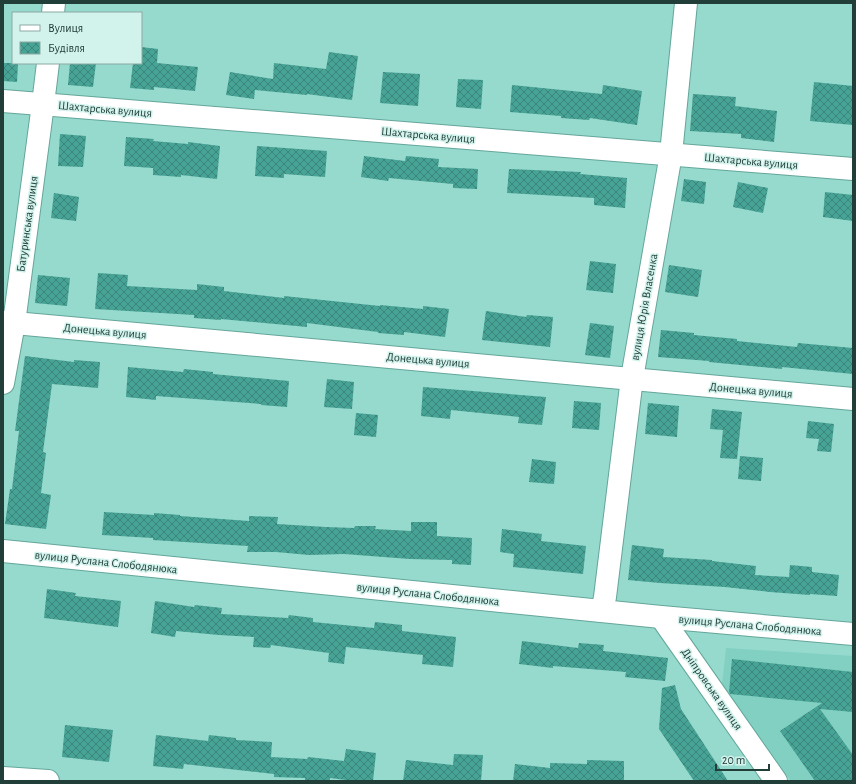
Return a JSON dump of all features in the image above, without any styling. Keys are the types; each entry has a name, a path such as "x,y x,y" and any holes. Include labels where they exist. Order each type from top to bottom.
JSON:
{"street":[{"name":"вулиця Юрія Власенка","path":"602,611 632,378 671,154 686,3"},
{"name":"Батуринська вулиця","path":"3,383 8,323 43,104 48,64"},
{"name":"Шахтарська вулиця","path":"3,101 853,169"},
{"name":"Донецька вулиця","path":"8,323 853,399"},
{"name":"вулиця Руслана Слободянюка","path":"3,551 661,617 853,634"},
{"name":"Дніпровська вулиця","path":"661,617 776,781"},
{"path":"3,778 48,781"}],"shaded area":[{"path":"726,648 853,656 853,781 791,781 722,685"}],"building":[{"path":"142,47 158,49 157,63 198,67 195,91 154,87 154,90 130,88 133,64 142,64"},
{"path":"329,52 358,56 352,100 307,94 255,90 254,99 226,95 230,72 273,79 274,63 326,69"},
{"path":"3,63 18,64 17,82 3,81"},
{"path":"70,64 96,64 93,87 68,85"},
{"path":"383,72 420,74 418,106 380,103"},
{"path":"458,79 483,80 481,109 456,107"},
{"path":"814,82 853,86 853,125 810,121"},
{"path":"512,85 602,94 603,85 642,91 637,125 590,118 589,120 561,118 561,116 510,112"},
{"path":"693,94 736,97 735,106 777,111 774,142 741,138 741,134 690,131"},
{"path":"60,134 86,136 83,167 58,166"},
{"path":"126,137 154,139 153,141 188,144 188,142 220,146 217,179 181,175 181,177 153,175 153,168 124,166"},
{"path":"257,146 327,151 325,177 284,174 284,178 255,176"},
{"path":"364,156 405,161 406,156 439,159 438,167 478,169 477,189 453,188 453,184 389,178 388,181 361,177"},
{"path":"509,169 581,172 580,174 627,178 625,208 594,205 594,198 507,193"},
{"path":"684,179 706,182 704,204 681,201"},
{"path":"738,182 768,188 763,213 733,207"},
{"path":"825,192 853,195 853,221 823,217"},
{"path":"54,193 79,197 76,221 51,218"},
{"path":"590,261 616,264 613,293 586,290"},
{"path":"669,265 702,270 698,297 665,292"},
{"path":"98,273 128,275 127,286 197,290 197,284 224,287 224,291 284,298 284,296 380,306 423,309 423,306 449,309 445,337 404,332 404,335 378,333 307,323 307,327 194,318 194,315 95,309"},
{"path":"38,275 70,278 67,306 35,303"},
{"path":"486,311 526,317 527,315 553,317 550,347 482,340"},
{"path":"590,323 614,326 610,358 585,355"},
{"path":"661,330 737,339 737,341 797,347 798,343 853,348 853,374 658,357"},
{"path":"25,356 74,362 74,360 100,362 98,388 52,384 43,452 46,453 41,493 51,495 46,529 5,524 10,489 12,489 19,431 15,431"},
{"path":"128,367 183,372 184,369 213,372 213,374 289,381 287,407 156,396 156,400 126,397"},
{"path":"327,379 354,382 352,409 324,407"},
{"path":"423,387 546,397 542,425 518,423 519,417 451,410 450,419 421,416"},
{"path":"574,401 601,403 599,430 572,428"},
{"path":"648,403 679,406 677,437 645,434"},
{"path":"712,409 742,412 737,459 720,458 723,430 710,429"},
{"path":"356,413 378,415 376,437 354,435"},
{"path":"808,421 834,424 831,452 817,451 819,439 806,438"},
{"path":"740,456 763,458 761,481 738,479"},
{"path":"532,459 556,462 554,484 529,482"},
{"path":"104,512 154,515 154,513 249,521 249,516 278,517 277,524 354,528 355,526 376,526 375,529 411,531 411,522 437,522 437,536 472,538 471,565 452,564 452,560 410,559 344,554 309,555 276,552 247,552 248,546 102,535"},
{"path":"502,529 542,534 541,541 586,546 583,574 513,567 514,554 500,552"},
{"path":"632,545 664,549 663,557 712,560 756,566 755,575 789,577 790,565 812,567 812,572 839,575 837,596 628,580"},
{"path":"47,589 76,593 75,596 121,601 118,627 44,618"},
{"path":"155,601 194,607 195,605 222,608 221,614 288,618 289,615 313,618 313,622 374,628 375,622 402,625 402,631 456,637 453,667 422,664 423,655 346,647 344,664 328,662 329,653 271,645 270,648 253,647 254,637 176,631 175,637 151,633"},
{"path":"522,641 578,648 579,643 604,645 603,651 668,658 665,681 625,677 626,672 553,666 553,668 519,664"},
{"path":"732,659 853,672 853,712 820,709 853,755 853,781 815,781 780,731 822,703 730,694"},
{"path":"675,685 681,709 728,781 694,781 659,729 662,688"},
{"path":"65,725 113,730 109,762 62,757"},
{"path":"156,735 208,741 209,735 236,738 236,740 272,742 271,757 307,759 308,757 344,761 346,749 376,753 373,781 354,781 330,778 330,781 305,780 305,778 274,777 274,774 184,764 183,769 153,766"},
{"path":"454,754 483,755 481,781 403,781 406,760 453,765"},
{"path":"587,760 624,761 624,781 513,781 515,764 550,768 550,763 587,764"}]}
